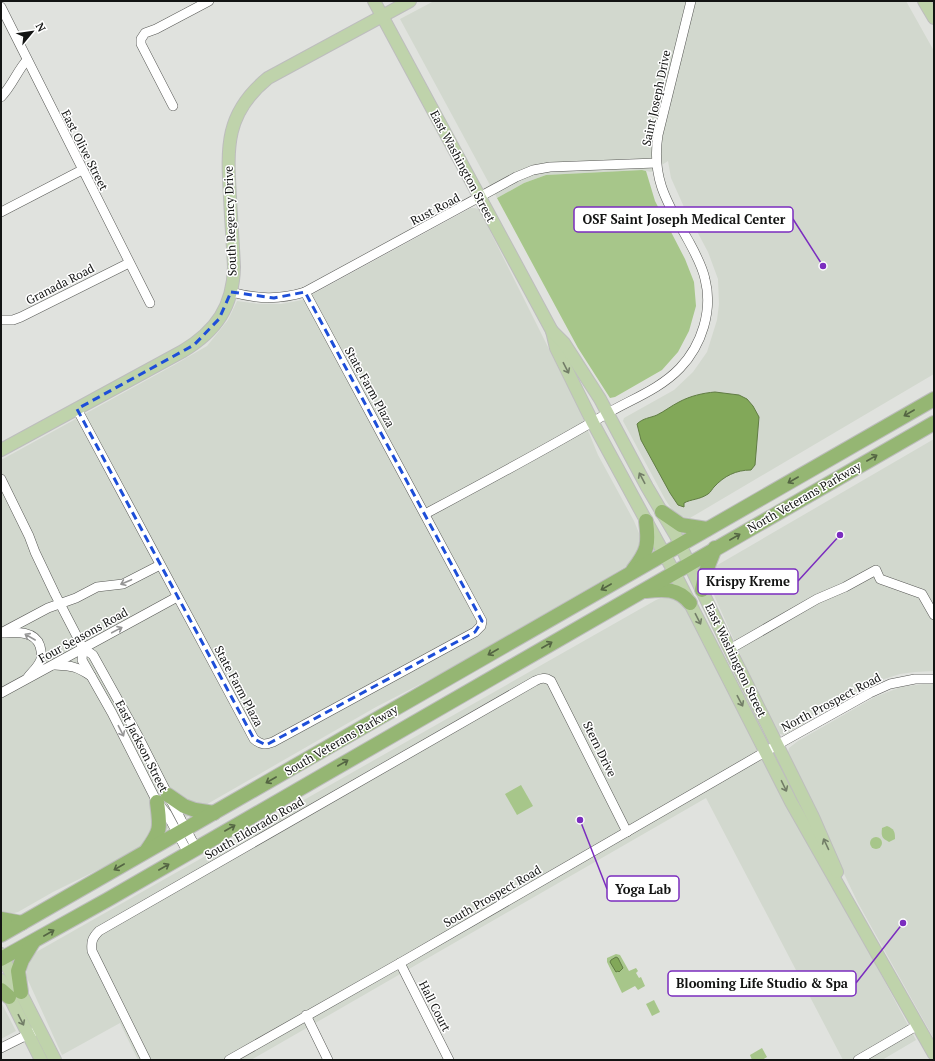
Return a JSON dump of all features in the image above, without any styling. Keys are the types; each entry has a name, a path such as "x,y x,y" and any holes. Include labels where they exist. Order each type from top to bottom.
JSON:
{"highway":[{"name":"North Veterans Parkway","path":"681,545 934,399"},
{"name":"North Veterans Parkway","path":"674,572 934,423"},
{"path":"662,512 681,525 707,530"},
{"path":"630,574 640,562 648,544 646,521"},
{"name":"South Veterans Parkway","path":"1,935 681,545"},
{"path":"702,590 706,571 715,548"},
{"name":"South Veterans Parkway","path":"2,957 32,942 674,572"},
{"path":"640,592 663,589 673,590 681,594 690,603"},
{"path":"146,852 156,837 160,825 163,798 196,810 214,813"},
{"path":"1,919 22,923"},
{"path":"10,993 22,960 32,942"}],"main road":[{"name":"East Washington Street","path":"374,1 552,331 556,348 593,423 674,572 805,826 934,1054"},
{"name":"South Regency Drive","path":"1,450 194,345 210,330 224,311 234,280 228,147 233,127 242,108 255,90 268,78 410,1"},
{"path":"924,1 934,18"},
{"name":"East Washington Street","path":"552,331 564,343 608,414 681,545 830,854 844,894"},
{"path":"2,957 10,993 41,1060"},
{"path":"1,980 39,1029 55,1060"}],"street":[{"path":"173,106 141,44 141,39 145,33 156,29 209,1"},
{"name":"Saint Joseph Drive","path":"593,423 662,383 680,368 697,344 706,316 707,290 700,263 664,196 656,163 658,136 691,1"},
{"name":"East Olive Street","path":"1,7 150,303"},
{"path":"1,97 9,87 20,67 27,60"},
{"name":"Rust Road","path":"231,292 253,298 274,298 305,292 480,198 516,177 533,170 550,167 656,163"},
{"path":"1,212 82,170"},
{"name":"Granada Road","path":"1,320 13,320 21,317 129,263"},
{"name":"State Farm Plaza","path":"77,409 254,740 266,745 475,632 481,626 482,621 426,514 305,292"},
{"path":"426,514 593,423"},
{"name":"East Jackson Street","path":"1,479 60,604 83,648 93,655 138,736 163,798"},
{"path":"1,633 48,608 76,598 97,587 123,584 160,565"},
{"path":"730,649 817,599 845,587 876,570 880,579 922,594 934,615"},
{"name":"Four Seasons Road","path":"1,694 177,597"},
{"path":"1,633 18,632 28,634 39,643 41,659 26,680"},
{"name":"East Jackson Street","path":"83,648 82,660 192,850"},
{"path":"54,665 72,666 92,676"},
{"name":"South Eldorado Road","path":"146,1060 92,952 93,937 98,931 535,681 541,678 548,678"},
{"name":"Stern Drive","path":"548,678 552,681 557,690 627,832"},
{"name":"North Prospect Road","path":"766,751 870,693 890,684 915,679 934,679"},
{"path":"110,686 112,713"},
{"name":"South Prospect Road","path":"229,1060 400,963 766,751"},
{"name":"Hall Court","path":"400,963 449,1060"},
{"path":"306,1015 328,1060"},
{"path":"858,1060 918,1025"},
{"path":"1,1048 39,1029"}],"highlighted area":[{"path":"231,292 274,298 305,292 482,621 475,632 266,745 254,739 77,409 194,345 219,319"}],"shaded area":[{"path":"434,1 906,1 934,51 934,374 690,518 680,516 672,510 665,499 623,421 624,418 674,390 693,372 707,352 717,320 719,304 718,279 708,252 684,207 671,178 668,161 651,172 642,170 546,175 524,183 497,198 400,19"},
{"path":"646,171 655,201 685,259 694,282 696,306 689,331 678,352 662,370 615,397 610,398 578,348 497,198 524,183 546,175"},
{"path":"471,208 479,209 580,411 598,455 634,521 641,538 636,557 630,564 440,674 376,707 209,803 120,859 53,892 18,912 6,915 6,912 1,911 1,460 207,346 228,320 237,301 260,304 281,304 302,300"},
{"path":"715,392 739,395 747,399 753,406 759,417 755,465 751,470 735,472 726,477 708,494 684,503 684,507 678,505 670,493 641,440 637,424 644,419 657,415 688,398"},
{"path":"934,439 934,671 900,674 878,681 784,735 777,733 773,728 710,586 714,567"},
{"path":"663,597 677,600 684,606 916,1040 882,1060 843,1060 706,798 251,1060 138,1060 120,1023 62,1055 27,978 27,969 33,955 38,951"},
{"path":"934,684 934,1039 858,903 787,755 789,748 798,741 875,697 901,687"},
{"path":"521,785 533,806 517,815 505,794"},
{"path":"887,826 893,829 895,834 895,839 889,842 883,838 882,835 882,828"},
{"path":"874,837 878,837 882,843 878,849 874,849 870,845 870,841"},
{"path":"616,954 620,955 629,971 636,968 638,971 636,973 639,978 641,977 645,986 638,990 635,986 622,993 607,962 607,958"},
{"path":"616,957 623,968 619,972 616,972 610,962"},
{"path":"654,1000 660,1012 652,1016 646,1004"},
{"path":"1,1002 16,1031 1,1039"},
{"path":"762,1048 767,1057 762,1060 752,1060 750,1055"}],"place":[{"name":"OSF Saint Joseph Medical Center","path":"823,266"},
{"name":"Krispy Kreme","path":"840,535"},
{"name":"Yoga Lab","path":"580,820"},
{"name":"Blooming Life Studio & Spa","path":"903,923"}]}
